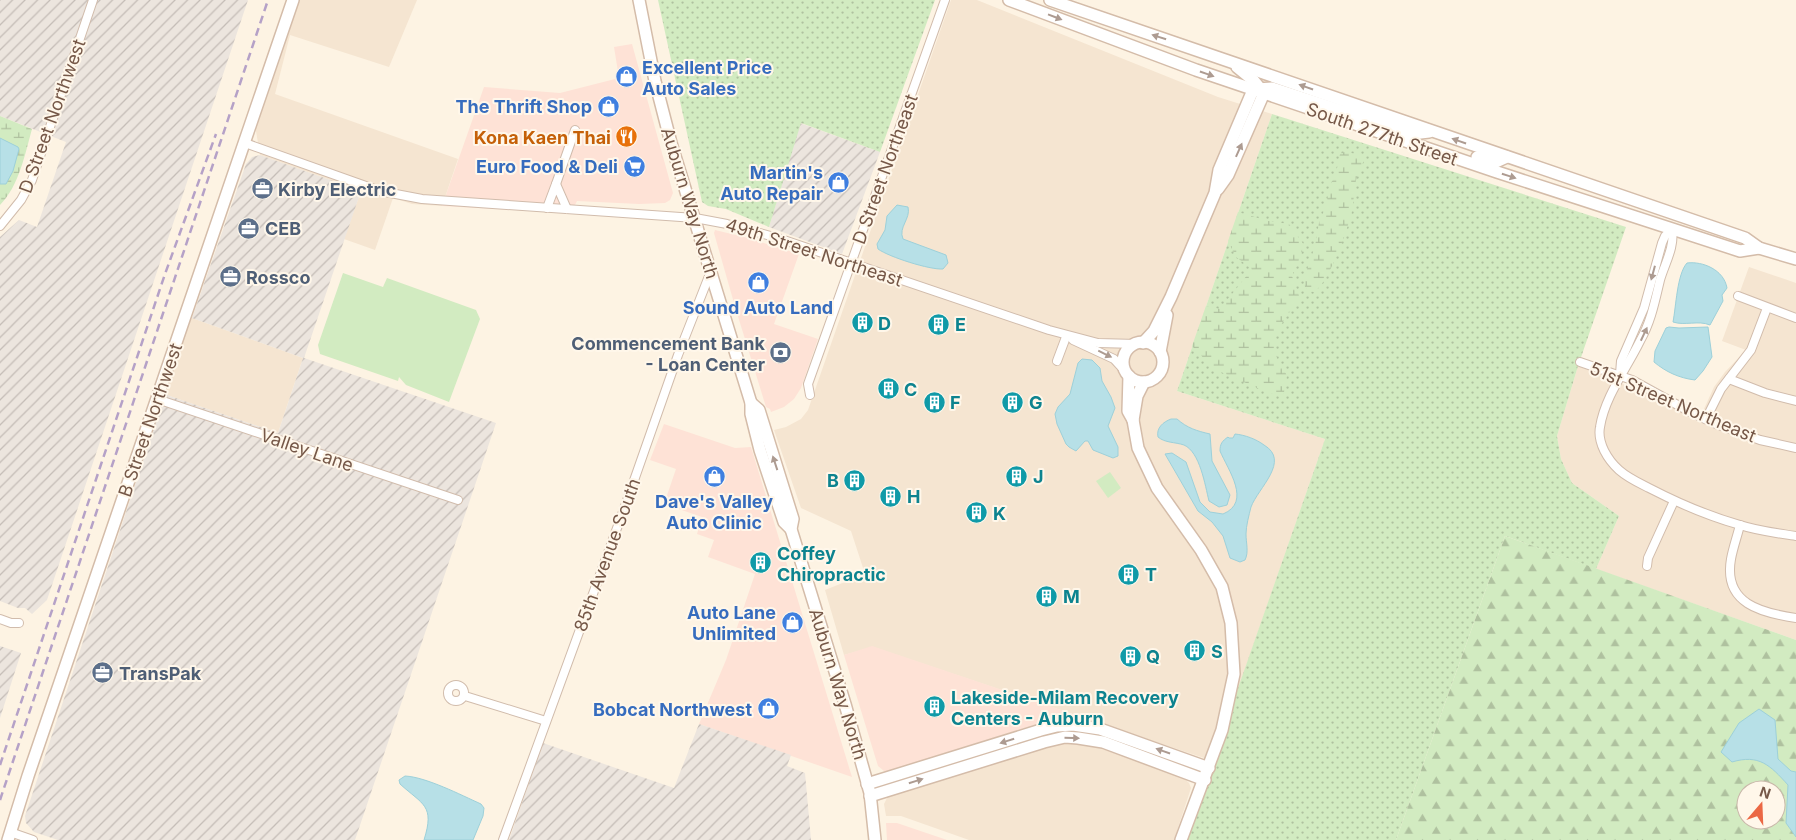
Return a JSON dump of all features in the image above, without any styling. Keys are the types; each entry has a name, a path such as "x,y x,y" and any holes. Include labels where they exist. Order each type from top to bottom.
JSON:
{"main road":[{"name":"B Street Northwest","path":"9,836 293,0"},
{"name":"Auburn Way North","path":"639,0 657,88 671,143 751,403 751,414 774,493 784,522 791,527"},
{"name":"South 277th Street","path":"1009,0 1124,44 1450,157 1740,251 1759,248"},
{"name":"South 277th Street","path":"1050,0 1571,180 1745,238 1759,248 1796,259"},
{"path":"1222,58 1244,72 1259,90"},
{"path":"1259,90 1272,88 1412,134 1434,132"},
{"path":"1134,420 1128,411 1127,373 1124,358 1126,352 1154,331 1171,297 1215,192 1228,174 1259,90"},
{"path":"1450,157 1471,156 1496,162 1507,157"},
{"path":"1571,180 1588,192 1662,219 1672,229 1687,228 1730,238 1745,238"},
{"path":"1127,373 1134,380 1144,382 1152,380 1161,371 1162,358 1160,352 1171,297"},
{"path":"1140,343 1150,344 1160,352"},
{"path":"1144,382 1137,396 1134,420 1138,448 1157,488 1201,550 1222,587 1231,623 1234,674 1222,730 1205,780 1181,840"},
{"name":"Auburn Way North","path":"751,403 759,410 793,519 791,527 845,704 867,784 875,840"},
{"path":"867,784 1041,730 1065,726 1083,726 1100,729 1209,768"},
{"path":"870,796 1044,742 1066,737 1103,742 1205,780"}],"street":[{"name":"D Street Northwest","path":"0,226 18,205 32,180 93,0"},
{"name":"D Street Northeast","path":"810,395 808,384 945,0"},
{"path":"547,208 575,130"},
{"name":"49th Street Northeast","path":"245,143 380,191 422,200 695,218 727,224 778,238 1049,330 1106,354 1120,363 1127,373"},
{"path":"556,184 567,209"},
{"path":"1672,229 1673,242 1660,279 1652,316 1630,360 1619,376 1601,420 1600,435 1604,451 1621,472 1674,501 1740,526 1796,536"},
{"name":"85th Avenue South","path":"504,840 710,271"},
{"path":"1738,296 1796,318"},
{"path":"1706,419 1721,389 1751,350 1767,308"},
{"name":"49th Street Northeast","path":"1049,330 1098,343 1140,343"},
{"path":"1057,361 1066,337"},
{"name":"51st Street Northeast","path":"1580,362 1649,389 1706,419 1738,432 1796,448"},
{"path":"1728,379 1765,393 1796,401"},
{"name":"Valley Lane","path":"156,399 458,500"},
{"path":"1647,566 1648,558 1674,501"},
{"path":"1740,526 1731,559 1730,572 1732,582 1745,602 1763,612 1796,618"},
{"path":"0,619 11,623 20,623"},
{"path":"465,696 546,721"},
{"path":"9,836 33,840"}],"shaded area":[{"path":"0,0 248,0 47,600 32,614 25,608 18,608 0,601 0,237 19,220 37,227 66,142 0,116"},
{"path":"298,0 417,0 389,67 290,35 275,94 458,159 442,206 412,204 393,198 375,250 344,239 361,191 260,155 255,125"},
{"path":"951,0 977,0 1218,97 1272,114 1177,391 1325,439 1213,761 873,647 844,655 825,590 865,574 851,531 801,508 774,430 786,427 801,419 808,410"},
{"path":"632,44 673,193 670,200 665,203 639,204 577,201 571,213 442,206 484,87 560,93 619,78 614,47"},
{"path":"800,123 880,152 842,254 769,227"},
{"path":"260,155 361,191 304,358 496,423 355,840 58,840 34,832 26,823 25,816 151,437 161,393 278,433 303,358 192,318 246,164 252,157"},
{"path":"715,230 799,254 774,324 818,339 801,388 794,399 784,407 771,412 766,407 736,310 714,233"},
{"path":"1749,267 1796,283 1796,640 1596,569 1619,516 1572,483 1561,459 1557,436 1578,366 1653,396 1698,422 1714,387 1746,350 1722,341"},
{"path":"192,318 303,358 278,433 161,393 177,343"},
{"path":"664,424 735,448 751,447 852,777 699,724 726,660 755,574 708,557 714,540 697,534 702,517 664,504 676,469 650,460"},
{"path":"0,646 21,653 0,718"},
{"path":"872,646 1085,718 1034,725 884,771 878,766 844,655"},
{"path":"699,724 791,755 787,766 805,773 811,840 509,840 543,743 674,788"},
{"path":"1066,742 1085,744 1183,777 1191,788 1174,840 969,840 901,816 886,816 884,804 888,796 1049,745"},
{"path":"886,823 897,823 947,840 887,840"}],"green space":[{"path":"658,0 935,0 880,152 801,123 769,227 726,209 708,206 702,202"},
{"path":"1272,114 1626,227 1578,366 1557,436 1561,459 1572,483 1619,516 1596,569 1505,536 1396,840 1185,840 1325,439 1177,391"},
{"path":"0,116 32,129 17,179 0,205"},
{"path":"1347,151 1364,158 1356,180 1350,219 1326,278 1314,292 1309,291 1305,287 1304,279 1315,246 1319,223 1327,203 1329,188 1336,173 1340,154"},
{"path":"1238,212 1268,221 1289,224 1304,245 1292,276 1300,298 1281,326 1275,344 1276,354 1287,375 1283,398 1214,369 1192,346 1206,306 1220,309 1252,269 1236,257 1228,241"},
{"path":"343,273 383,287 387,278 476,310 480,319 449,402 406,385 399,377 398,381 320,354 318,345"},
{"path":"1110,472 1121,488 1108,498 1096,481"},
{"path":"1505,536 1796,640 1796,840 1396,840"}],"water":[{"path":"0,138 19,149 13,171 6,184 0,184"},
{"path":"897,205 908,207 908,215 902,231 903,239 946,255 948,263 943,269 910,262 891,256 878,249 877,244 885,230 887,216"},
{"path":"1687,263 1706,265 1712,268 1722,276 1725,282 1727,288 1722,295 1723,301 1710,325 1673,322 1679,283"},
{"path":"1708,327 1712,357 1695,380 1673,374 1654,362 1655,351 1666,328"},
{"path":"1082,359 1092,360 1100,368 1102,381 1115,408 1108,426 1118,447 1118,456 1113,458 1093,450 1088,441 1085,441 1076,451 1069,447 1057,424 1055,414 1058,407 1070,394 1078,363"},
{"path":"1171,419 1177,419 1192,429 1210,434 1212,461 1230,495 1227,505 1219,507 1209,501 1204,478 1198,462 1190,449 1184,445 1158,437 1158,431 1161,426"},
{"path":"1235,434 1243,435 1261,443 1271,451 1274,459 1274,467 1251,507 1246,531 1247,554 1245,560 1240,562 1230,558 1223,536 1212,522 1198,511 1165,454 1172,453 1186,462 1200,502 1210,512 1223,514 1232,509 1236,502 1237,494 1232,476 1220,451 1220,446 1224,440 1228,437 1233,438"},
{"path":"1759,709 1775,720 1778,759 1791,771 1796,772 1796,837 1786,823 1788,785 1786,780 1783,780 1769,767 1757,760 1750,759 1732,762 1721,752 1739,723"},
{"path":"405,776 433,783 481,804 484,808 483,816 473,840 424,840 428,819 427,812 421,802 400,784 399,780"}],"railway":[{"path":"0,800 268,0"},
{"path":"0,765 165,274 216,134"}],"place":[{"name":"Excellent Price Auto Sales","path":"626,77"},
{"name":"The Thrift Shop","path":"608,106"},
{"name":"Kona Kaen Thai","path":"627,137"},
{"name":"Euro Food & Deli","path":"634,166"},
{"name":"Martin's Auto Repair","path":"839,182"},
{"name":"Kirby Electric","path":"262,189"},
{"name":"CEB","path":"249,228"},
{"name":"Rossco","path":"230,277"},
{"name":"Sound Auto Land","path":"758,282"},
{"name":"D","path":"862,323"},
{"name":"E","path":"939,324"},
{"name":"Commencement Bank - Loan Center","path":"781,353"},
{"name":"C","path":"888,389"},
{"name":"F","path":"934,402"},
{"name":"G","path":"1013,402"},
{"name":"Dave's Valley Auto Clinic","path":"714,476"},
{"name":"J","path":"1017,476"},
{"name":"B","path":"855,480"},
{"name":"H","path":"891,496"},
{"name":"K","path":"977,513"},
{"name":"Coffey Chiropractic","path":"761,563"},
{"name":"T","path":"1129,574"},
{"name":"M","path":"1047,596"},
{"name":"Auto Lane Unlimited","path":"792,622"},
{"name":"S","path":"1195,651"},
{"name":"Q","path":"1130,656"},
{"name":"TransPak","path":"103,673"},
{"name":"Lakeside-Milam Recovery Centers - Auburn","path":"935,707"},
{"name":"Bobcat Northwest","path":"768,709"}]}
